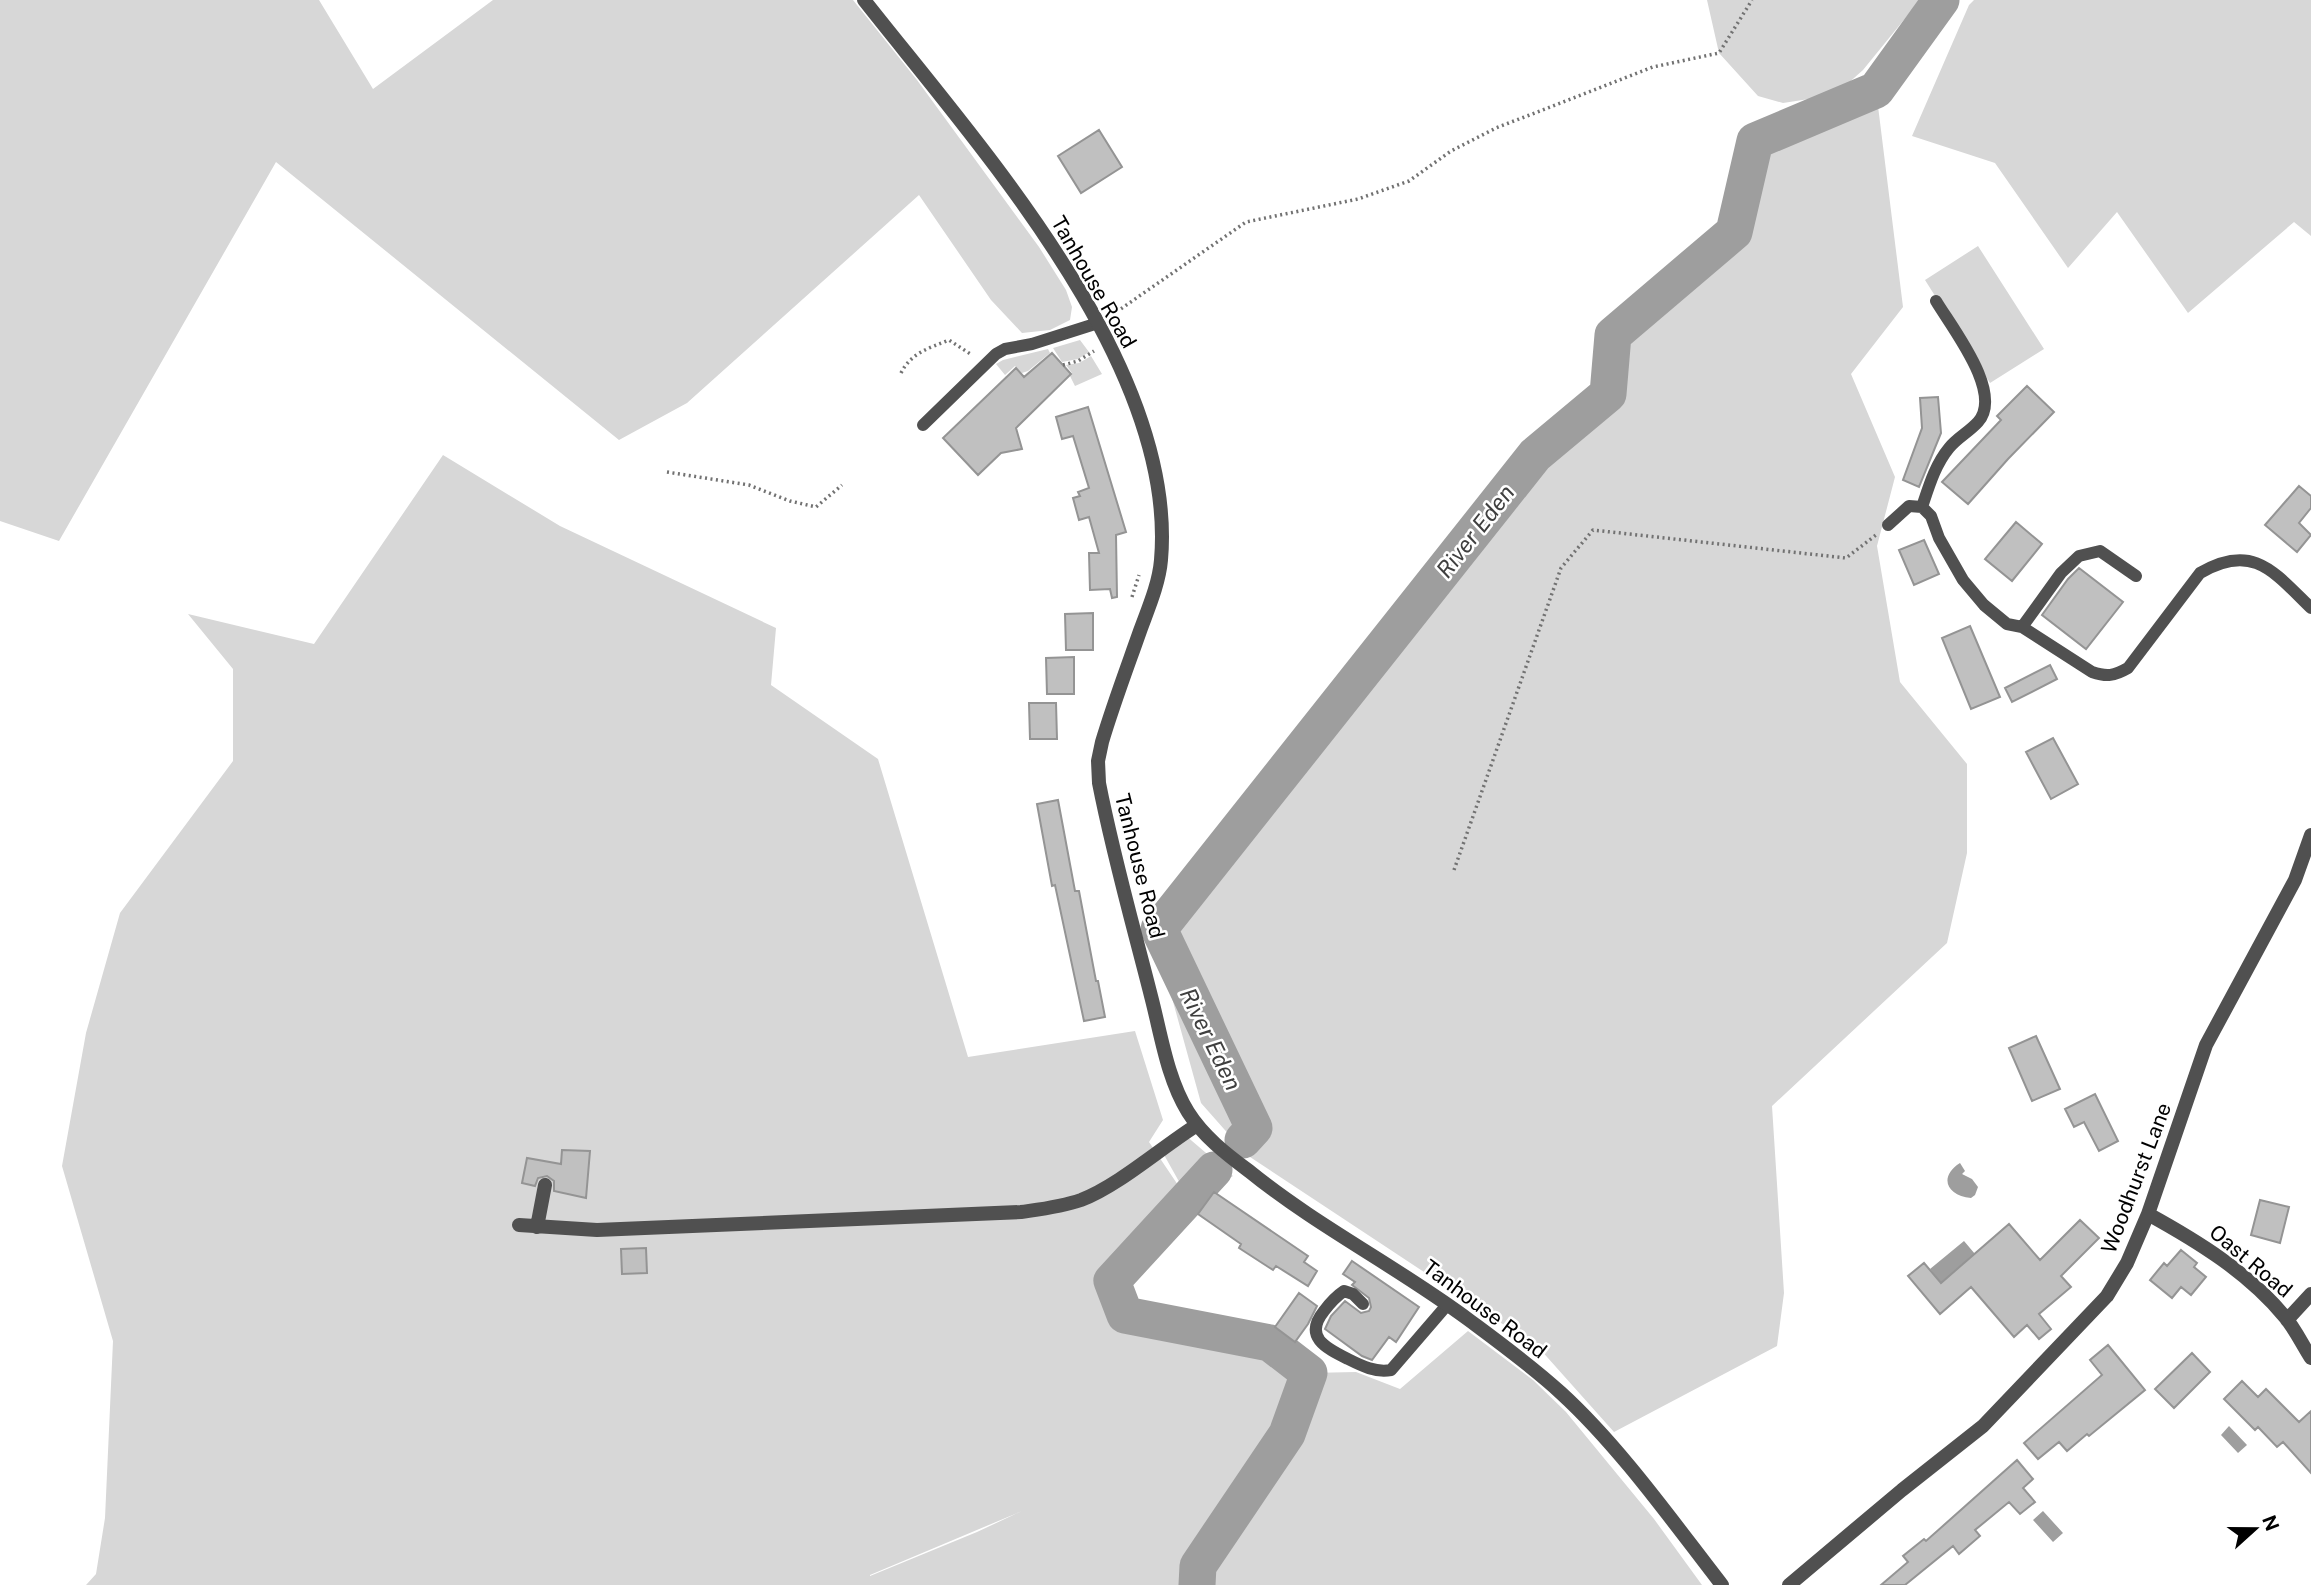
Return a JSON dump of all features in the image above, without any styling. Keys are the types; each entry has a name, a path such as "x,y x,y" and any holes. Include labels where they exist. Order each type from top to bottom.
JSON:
{"street":[{"name":"Tanhouse Road","path":"864,0 1026,209 1098,323 1118,362 1140,418 1159,492 1161,563 1102,742 1098,761 1099,783 1171,1074 1180,1098 1197,1125 1217,1147 1299,1210 1447,1305 1552,1385 1587,1419 1645,1487 1722,1585"},
{"name":"Woodhurst Lane","path":"1789,1585 1983,1426 2074,1332 2118,1281 2148,1214 2206,1045 2295,880 2311,835"},
{"path":"519,1225 597,1230 1021,1212 1061,1207 1084,1199 1107,1186 1197,1125"},
{"path":"537,1227 545,1185"},
{"name":"Oast Road","path":"2148,1214 2203,1245 2272,1303 2287,1320 2311,1357"},
{"path":"2287,1320 2311,1294"}],"lane":[{"path":"1922,507 1934,472 1950,447 1980,421 1986,404 1982,379 1936,300"},
{"path":"923,425 985,363 1006,349 1032,344 1098,323"},
{"path":"1888,525 1909,506 1922,507 1931,516 1939,538 1963,580 1984,605 2007,624 2022,627 2092,672 2112,676 2137,658 2200,573 2216,563 2235,558 2253,561 2272,571 2311,608"},
{"path":"2022,627 2061,573 2079,556 2100,551 2136,576"},
{"path":"1363,1304 1353,1294 1344,1291 1336,1296 1315,1326 1316,1336 1327,1349 1381,1372 1391,1370 1447,1305"}],"path":[{"path":"1112,315 1246,222 1358,199 1409,181 1451,151 1496,128 1653,67 1720,53 1752,0"},
{"path":"1081,329 1098,359"},
{"path":"901,373 906,363 918,353 949,340 985,363"},
{"path":"1063,365 1078,361 1094,351"},
{"path":"667,472 749,485 790,501 816,507 842,485"},
{"path":"1454,870 1561,568 1593,530 1846,558 1888,525"},
{"path":"1130,604 1143,567"}],"shaded area":[{"path":"0,0 319,0 373,89 493,0 853,0 917,80 1039,247 1066,290 1072,307 1070,320 1050,330 1022,333 991,300 919,195 687,403 619,440 276,162 59,541 0,521"},
{"path":"1707,0 1920,0 1863,70 1835,95 1783,103 1758,96 1719,53"},
{"path":"1974,0 2311,0 2311,236 2294,222 2188,313 2117,212 2068,268 1995,163 1912,136 1969,5"},
{"path":"1876,90 1903,307 1851,374 1895,477 1877,546 1900,682 1967,764 1967,853 1947,943 1772,1106 1784,1293 1777,1346 1614,1432 1539,1348 1247,1155 1201,1103 1172,998 1159,929 1535,455 1607,394 1613,335 1734,232 1755,141"},
{"path":"1978,246 2044,349 1990,383 1925,280"},
{"path":"1080,340 1089,352 1078,359 1062,362 1053,348"},
{"path":"1048,349 1050,353 1022,373 1015,366 1005,375 996,364 1003,360"},
{"path":"1091,356 1102,374 1075,386 1070,376 1072,373 1066,365 1079,363"},
{"path":"443,455 560,526 776,628 771,685 878,759 968,1057 1135,1031 1163,1120 1149,1142 1180,1188 1168,1216 1112,1281 1145,1319 1270,1343 1309,1373 1356,1372 1400,1389 1468,1331 1533,1380 1566,1412 1654,1519 1702,1585 86,1585 96,1574 105,1518 113,1341 62,1166 86,1033 120,913 233,761 233,669 188,614 314,644","holes":["1022,1511 977,1532 870,1576"]},
{"path":"1185,1135 1233,1176 1191,1203 1163,1153"},
{"path":"1960,1163 1965,1171 1962,1174 1972,1179 1978,1187 1971,1198 1956,1194 1948,1185 1949,1174"},
{"path":"1964,1241 1975,1254 1941,1283 1930,1269"},
{"path":"2229,1426 2247,1445 2238,1453 2221,1435"},
{"path":"2043,1511 2063,1533 2053,1542 2033,1520"}],"building":[{"path":"1099,130 1122,167 1081,193 1058,156"},
{"path":"1052,353 1071,374 1016,428 1022,449 1001,453 978,475 943,438 1016,368 1024,377"},
{"path":"2027,386 2054,412 1968,504 1942,482 2001,420 1997,416"},
{"path":"1938,397 1941,433 1919,487 1903,480 1922,428 1920,398"},
{"path":"1088,407 1126,532 1116,535 1117,597 1112,598 1110,589 1090,590 1089,553 1099,553 1089,517 1079,520 1073,498 1080,496 1078,492 1089,488 1073,436 1062,439 1056,417"},
{"path":"2299,486 2311,496 2311,508 2299,523 2311,535 2297,552 2265,525"},
{"path":"2016,522 2042,544 2012,581 1985,559"},
{"path":"1924,540 1939,574 1914,585 1899,550"},
{"path":"2079,568 2123,602 2086,649 2042,615"},
{"path":"1093,613 1093,650 1066,650 1065,614"},
{"path":"1970,626 2000,697 1971,709 1942,638"},
{"path":"1074,657 1074,694 1047,694 1046,658"},
{"path":"2050,665 2057,679 2012,702 2005,688"},
{"path":"1029,703 1056,703 1057,739 1030,739"},
{"path":"2053,738 2078,784 2051,799 2026,752"},
{"path":"1058,800 1075,891 1079,891 1105,1017 1084,1021 1055,885 1052,886 1037,804"},
{"path":"2036,1036 2060,1089 2032,1101 2009,1048"},
{"path":"2095,1094 2118,1141 2099,1151 2084,1122 2074,1127 2065,1109"},
{"path":"562,1150 590,1151 586,1198 554,1191 554,1181 547,1176 538,1178 535,1186 522,1183 527,1158 561,1164"},
{"path":"1214,1192 1308,1256 1304,1262 1317,1271 1308,1286 1276,1266 1273,1270 1239,1248 1241,1244 1198,1214"},
{"path":"2260,1200 2289,1207 2280,1243 2251,1235"},
{"path":"2080,1220 2099,1238 2061,1276 2071,1287 2039,1314 2051,1329 2039,1339 2027,1325 2014,1337 1971,1287 1940,1314 1908,1276 1924,1263 1941,1283 2009,1224 2040,1260"},
{"path":"646,1248 647,1273 622,1274 621,1249"},
{"path":"2181,1250 2197,1263 2194,1267 2206,1277 2191,1295 2181,1287 2172,1298 2150,1280 2164,1263 2167,1266"},
{"path":"1352,1261 1419,1307 1396,1342 1389,1337 1372,1360 1362,1356 1325,1329 1331,1316 1345,1301 1361,1313 1369,1311 1371,1307 1369,1298 1352,1285 1355,1282 1343,1274"},
{"path":"1299,1293 1317,1306 1295,1342 1275,1327"},
{"path":"2108,1345 2145,1390 2067,1451 2059,1442 2038,1459 2024,1443 2102,1375 2090,1360"},
{"path":"2192,1353 2210,1372 2174,1408 2155,1389"},
{"path":"2242,1381 2258,1397 2266,1389 2299,1422 2311,1411 2311,1473 2283,1442 2277,1447 2258,1427 2255,1430 2224,1399"},
{"path":"2017,1460 2033,1479 2023,1488 2035,1502 2020,1514 2009,1502 1975,1530 1980,1536 1959,1554 1953,1546 1905,1585 1881,1585 1908,1562 1903,1556 1924,1539 1926,1541"}],"waterway":[{"name":"River Eden","path":"1243,1140 1254,1128 1159,929 1535,455 1608,394 1613,335 1734,232 1755,141 1876,90 1941,0"},
{"name":"River Eden","path":"1197,1585 1198,1566 1287,1434 1309,1373 1270,1343 1125,1315 1112,1281 1214,1170"}]}
